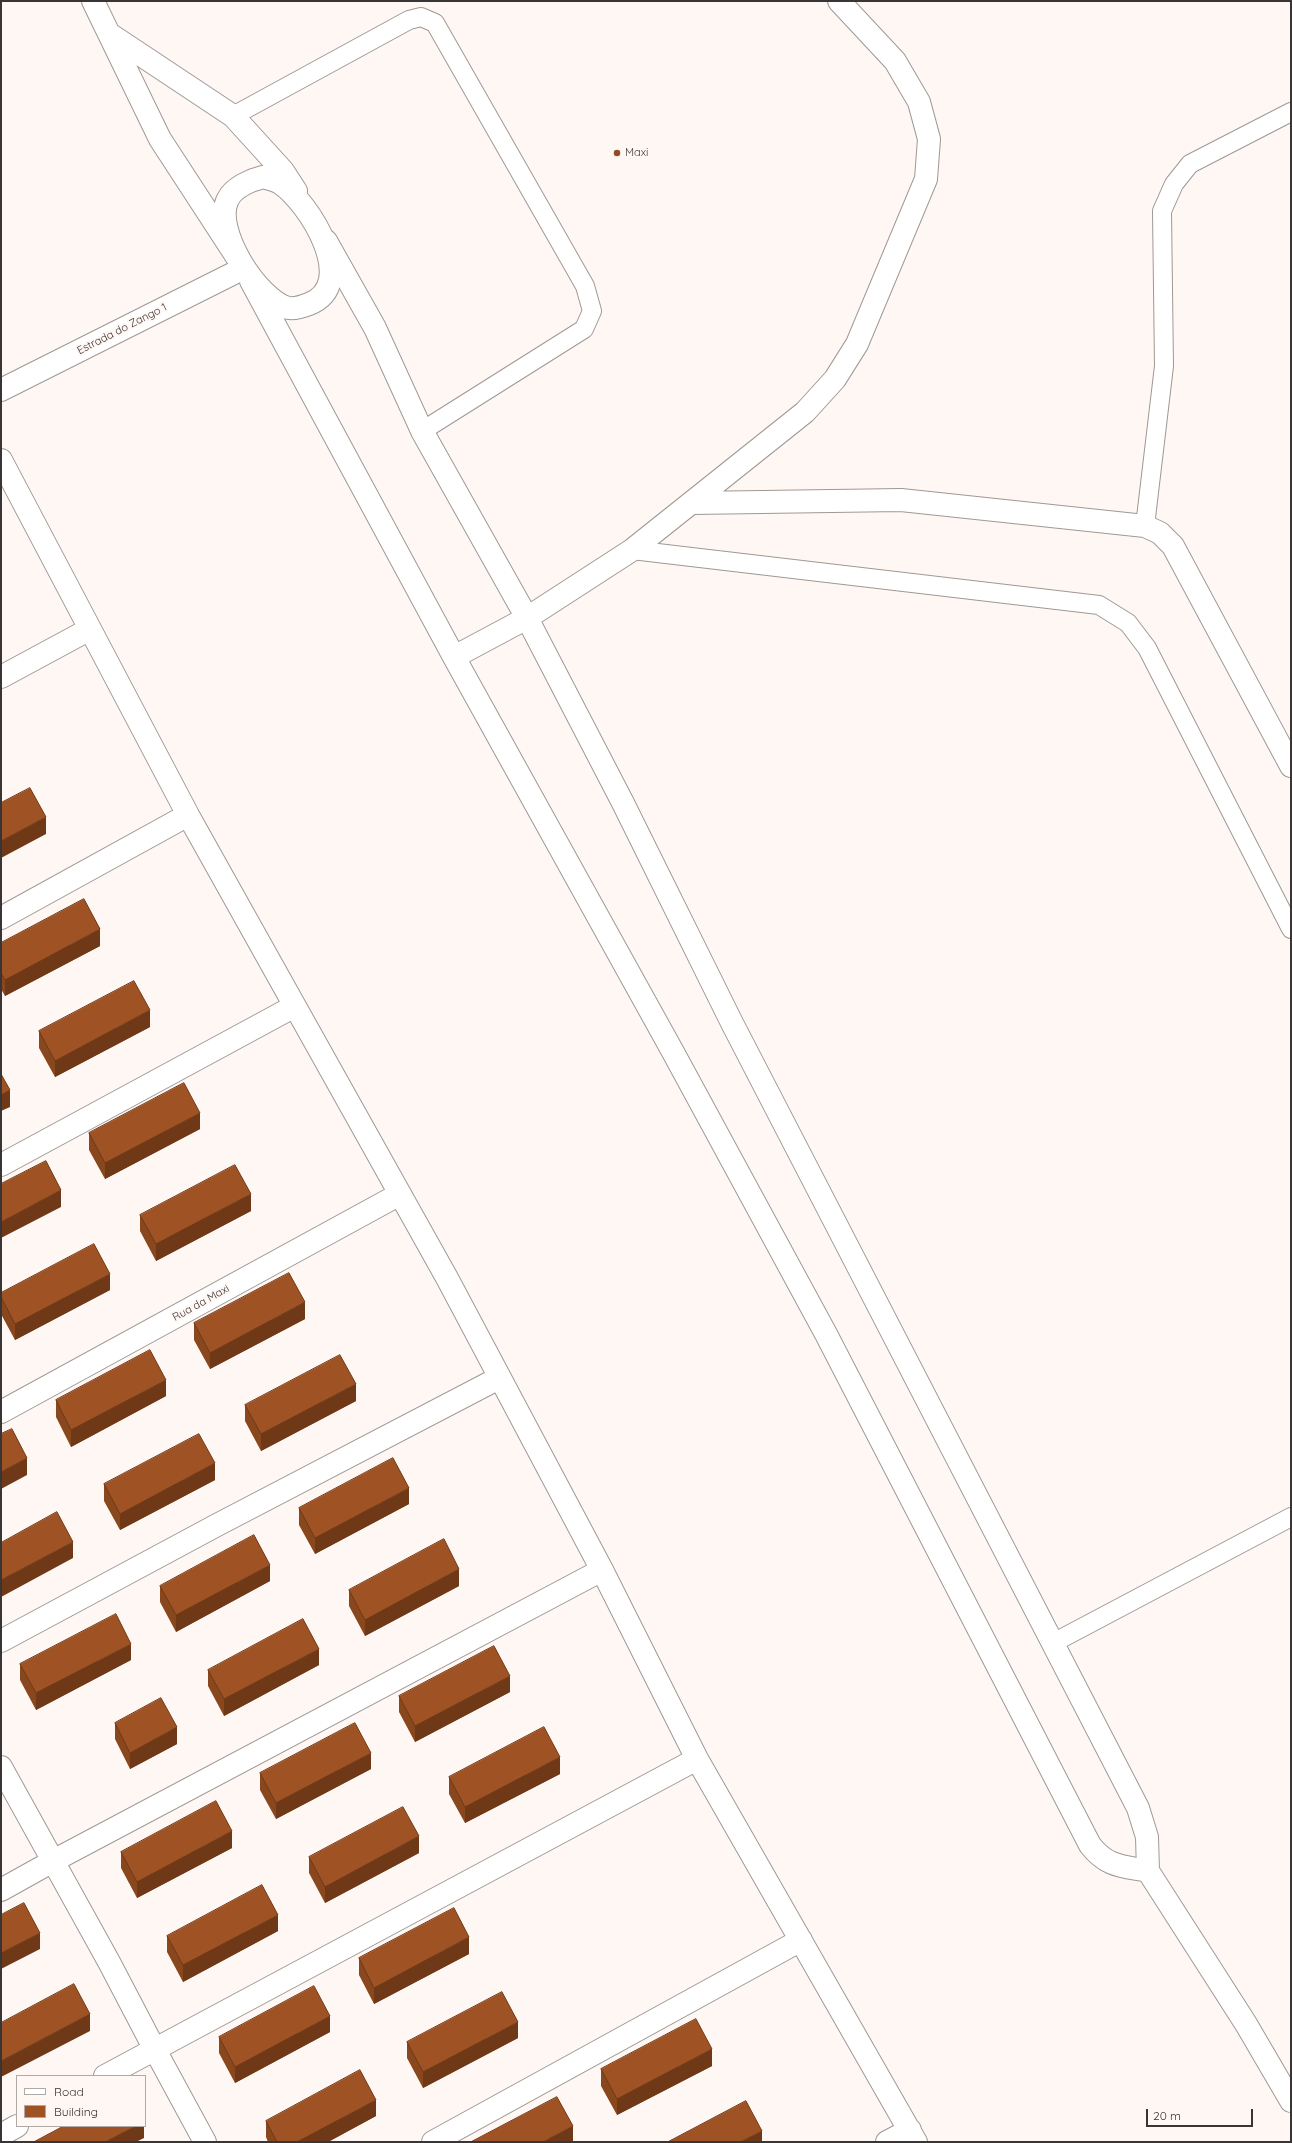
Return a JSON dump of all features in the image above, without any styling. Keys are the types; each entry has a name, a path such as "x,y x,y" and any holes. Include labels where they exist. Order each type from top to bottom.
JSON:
{"street":[{"path":"93,1 111,35 160,139 244,268 274,300 289,308 316,301 328,288 330,274 329,257 320,230 294,197 280,183 263,177 252,180 240,187 228,198 224,213 227,233 244,268 454,657 669,1045 826,1334 1090,1845 1099,1857 1110,1864 1148,1871"},
{"path":"454,657 527,618 632,550 805,412 836,378 857,344 926,179 929,139 919,102 895,61 839,1"},
{"path":"111,35 233,116 284,171 320,230 375,328 422,431 527,618 623,803 732,1023 1138,1808 1147,1837 1148,1871 1246,2024 1291,2101"},
{"name":"Estrada do Zango 1","path":"1,390 244,268"},
{"path":"1,460 188,815 293,1007 400,1194 602,1570 697,1759 913,2136 887,2142"},
{"path":"692,503 901,500 1145,526 1160,533 1173,546 1291,766"},
{"path":"1,677 90,629"},
{"path":"1,918 188,815"},
{"path":"1,1164 293,1007"},
{"name":"Rua da Maxi","path":"1,1412 400,1194"},
{"path":"1,1641 217,1525 499,1378"},
{"path":"1,1890 602,1570"},
{"path":"107,2075 154,2048 697,1759"},
{"path":"1,1767 109,1962 205,2142"},
{"path":"433,2142 801,1940"},
{"path":"1,2135 16,2127"}],"lane":[{"path":"233,116 409,20 421,17 435,23 585,286 592,311 584,329 422,431"},
{"path":"1145,526 1164,366 1162,211 1174,184 1190,164 1291,112"},
{"path":"632,550 1099,605 1128,623 1147,648 1291,929"},
{"path":"1053,1643 1291,1517"}],"building":[{"path":"30,788 46,817 1,841 1,803"},
{"path":"84,899 100,929 5,980 1,973 1,943"},
{"path":"134,981 150,1010 55,1061 39,1031"},
{"path":"1,1074 10,1090 1,1095"},
{"path":"184,1083 200,1113 105,1163 89,1133"},
{"path":"46,1161 61,1190 1,1222 1,1184"},
{"path":"235,1165 251,1194 156,1244 140,1215"},
{"path":"94,1244 110,1274 15,1324 1,1297 1,1293"},
{"path":"289,1273 305,1302 210,1353 194,1323"},
{"path":"150,1350 166,1380 71,1430 56,1400"},
{"path":"340,1355 356,1384 261,1434 245,1405"},
{"path":"12,1429 27,1458 1,1472 1,1434"},
{"path":"199,1434 215,1463 120,1514 104,1484"},
{"path":"393,1458 409,1488 315,1538 299,1508"},
{"path":"57,1512 73,1542 1,1580 1,1543"},
{"path":"254,1535 270,1565 176,1615 160,1586"},
{"path":"444,1539 459,1569 365,1620 349,1590"},
{"path":"116,1614 131,1644 36,1693 20,1664"},
{"path":"303,1619 319,1649 224,1699 208,1670"},
{"path":"494,1646 510,1676 415,1726 399,1696"},
{"path":"161,1698 177,1727 130,1753 115,1723"},
{"path":"355,1723 371,1753 276,1803 260,1773"},
{"path":"544,1727 560,1757 465,1807 449,1777"},
{"path":"216,1801 232,1831 137,1882 121,1852"},
{"path":"403,1807 419,1836 325,1887 309,1857"},
{"path":"262,1885 278,1915 183,1965 167,1936"},
{"path":"24,1903 40,1933 1,1953 1,1915"},
{"path":"454,1908 469,1937 374,1988 359,1958"},
{"path":"74,1984 90,2014 1,2061 1,2023"},
{"path":"314,1986 330,2016 235,2067 219,2037"},
{"path":"502,1992 518,2022 423,2072 407,2042"},
{"path":"696,2019 712,2049 617,2099 601,2069"},
{"path":"360,2070 376,2100 297,2142 277,2142 266,2121"},
{"path":"557,2097 573,2126 543,2142 471,2142"},
{"path":"746,2101 762,2131 740,2142 668,2142"},
{"path":"62,2127 134,2127 105,2142 34,2142"}],"place":[{"name":"Maxi","path":"617,153"}]}
